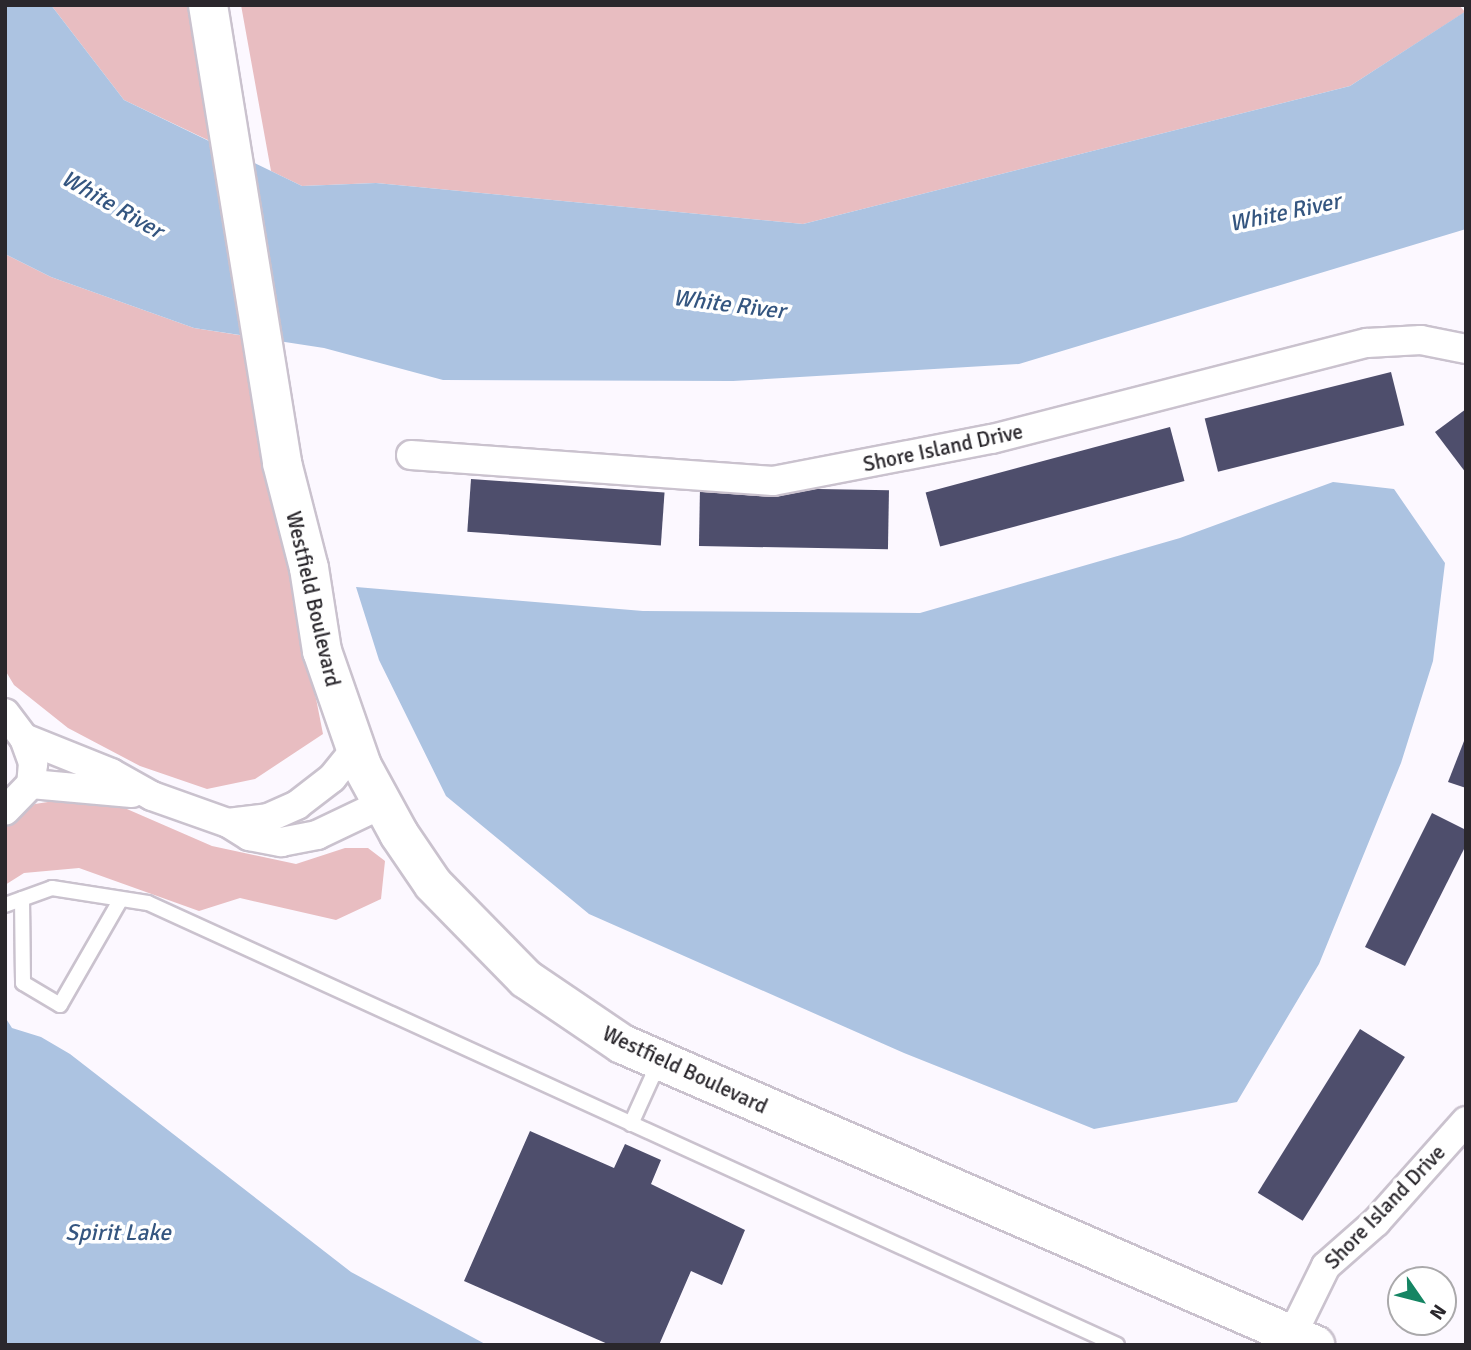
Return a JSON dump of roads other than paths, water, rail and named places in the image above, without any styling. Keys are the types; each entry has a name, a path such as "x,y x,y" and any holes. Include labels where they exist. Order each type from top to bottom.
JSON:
{"street":[{"name":"Westfield Boulevard","path":"208,5 282,463 309,568 322,651 355,750 382,804 433,884 500,957 582,1020 660,1061 1304,1340"},
{"name":"Shore Island Drive","path":"411,455 773,481 992,439 1367,343 1420,340 1466,349"},
{"path":"5,713 29,762 152,796 238,829 281,842 317,835 382,804"},
{"path":"238,829 297,805 332,778 355,750"},
{"path":"29,762 111,773 152,796"},
{"path":"5,811 29,762"},
{"name":"Shore Island Drive","path":"1304,1340 1326,1266 1376,1222 1466,1121"}],"lane":[{"path":"5,905 52,888 148,903 1117,1345"},
{"path":"22,899 23,983 60,1005 121,899"},
{"path":"631,1124 660,1061"}],"water":[{"name":"White River","path":"5,5 51,5 124,100 302,186 376,183 803,224 1350,86 1466,11 1466,229 1019,364 733,381 443,380 324,348 194,328 51,277 5,254"},
{"path":"1333,482 1394,489 1445,563 1433,661 1401,763 1319,964 1237,1102 1094,1129 904,1053 589,914 446,796 379,660 356,587 643,611 920,613 1180,538"},
{"name":"Spirit Lake","path":"5,1017 12,1028 41,1037 70,1054 351,1272 487,1345 5,1345"}]}
